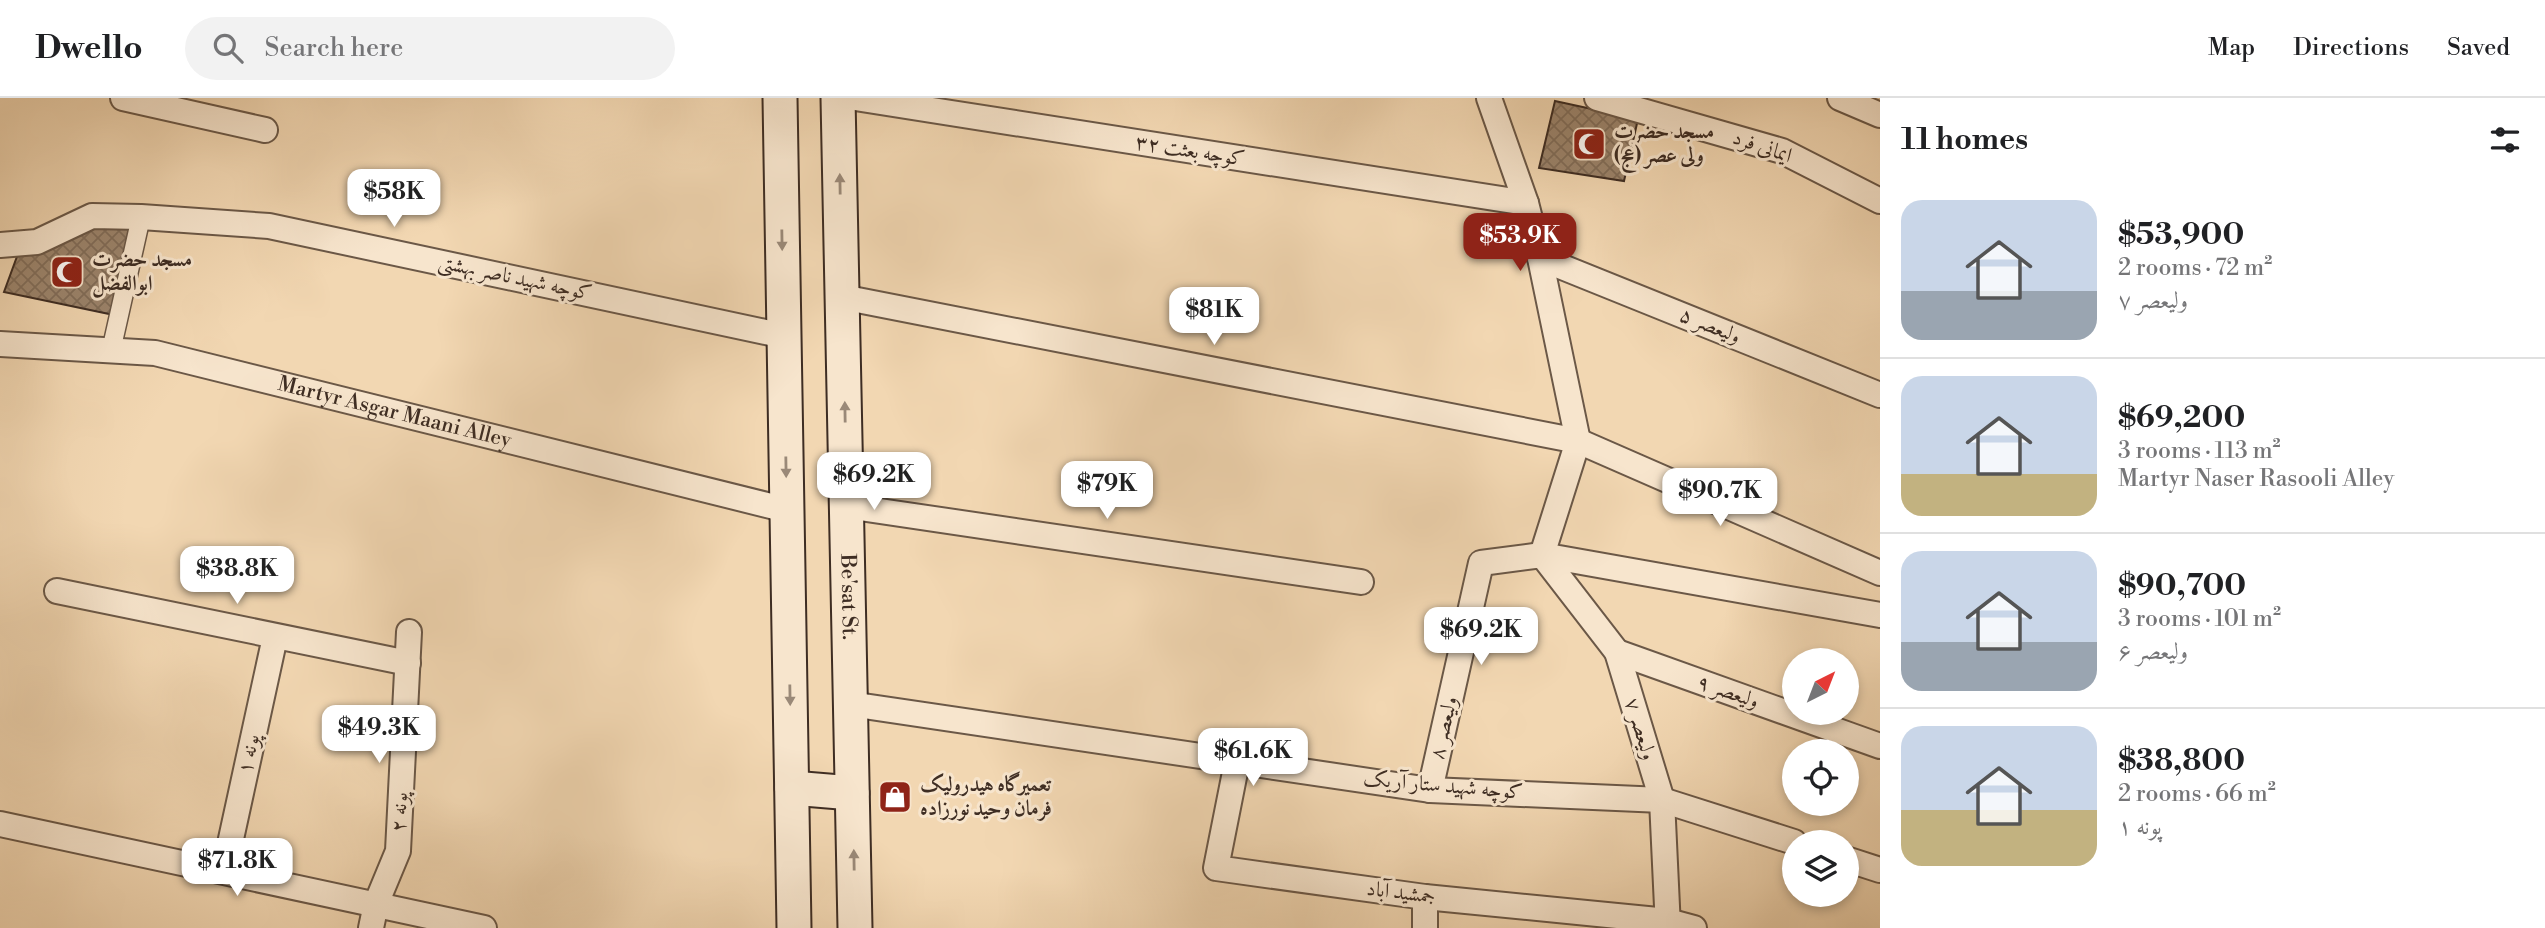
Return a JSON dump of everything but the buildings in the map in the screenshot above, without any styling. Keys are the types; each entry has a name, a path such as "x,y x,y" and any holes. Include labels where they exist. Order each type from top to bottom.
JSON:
{"main road":[{"path":"780,98 794,928"},
{"name":"Be'sat St.","path":"838,98 855,928"},
{"path":"792,788 852,793"}],"street":[{"path":"123,98 265,131"},
{"name":"کوچه بعثت ۳۲","path":"855,98 1526,203"},
{"path":"1489,98 1526,203 1578,441 1542,555 1880,615"},
{"name":"ایمانی فرد","path":"1598,98 1782,150 1880,201"},
{"path":"1840,98 1880,115"},
{"name":"کوچه شهید ناصر بهشتی","path":"0,245 37,242 92,216 269,226 784,335"},
{"path":"111,351 141,217"},
{"name":"ولیعصر ۵","path":"1540,258 1880,395"},
{"path":"842,297 1578,441 1880,573"},
{"name":"Martyr Asgar Maani Alley","path":"0,344 155,352 786,510"},
{"path":"846,506 1361,582"},
{"name":"ولیعصر ۷","path":"1542,555 1617,652 1662,800 1668,924"},
{"name":"ولیعصر ۸","path":"1430,790 1481,563 1542,555"},
{"path":"57,592 408,663"},
{"name":"پونه ۲","path":"376,904 398,851 409,632"},
{"name":"پونه ۱","path":"223,871 275,637"},
{"name":"ولیعصر ۹","path":"1617,652 1880,746"},
{"name":"کوچه شهید ستار آریک","path":"850,704 1430,790 1662,800"},
{"name":"جمشید آباد","path":"1237,762 1216,868 1425,897 1694,928"},
{"path":"1662,800 1782,838"},
{"path":"0,824 484,928"},
{"path":"1859,863 1880,870"},
{"path":"1425,897 1425,928"},
{"path":"371,928 376,904"}],"place":[{"name":"مسجد حضرت ولی عصر (عج)","path":"1589,144"},
{"name":"مسجد حضرت ابوالفضل","path":"67,272"},
{"name":"تعمیرگاه هیدرولیک فرمان وحید نورزاده","path":"895,797"}]}
